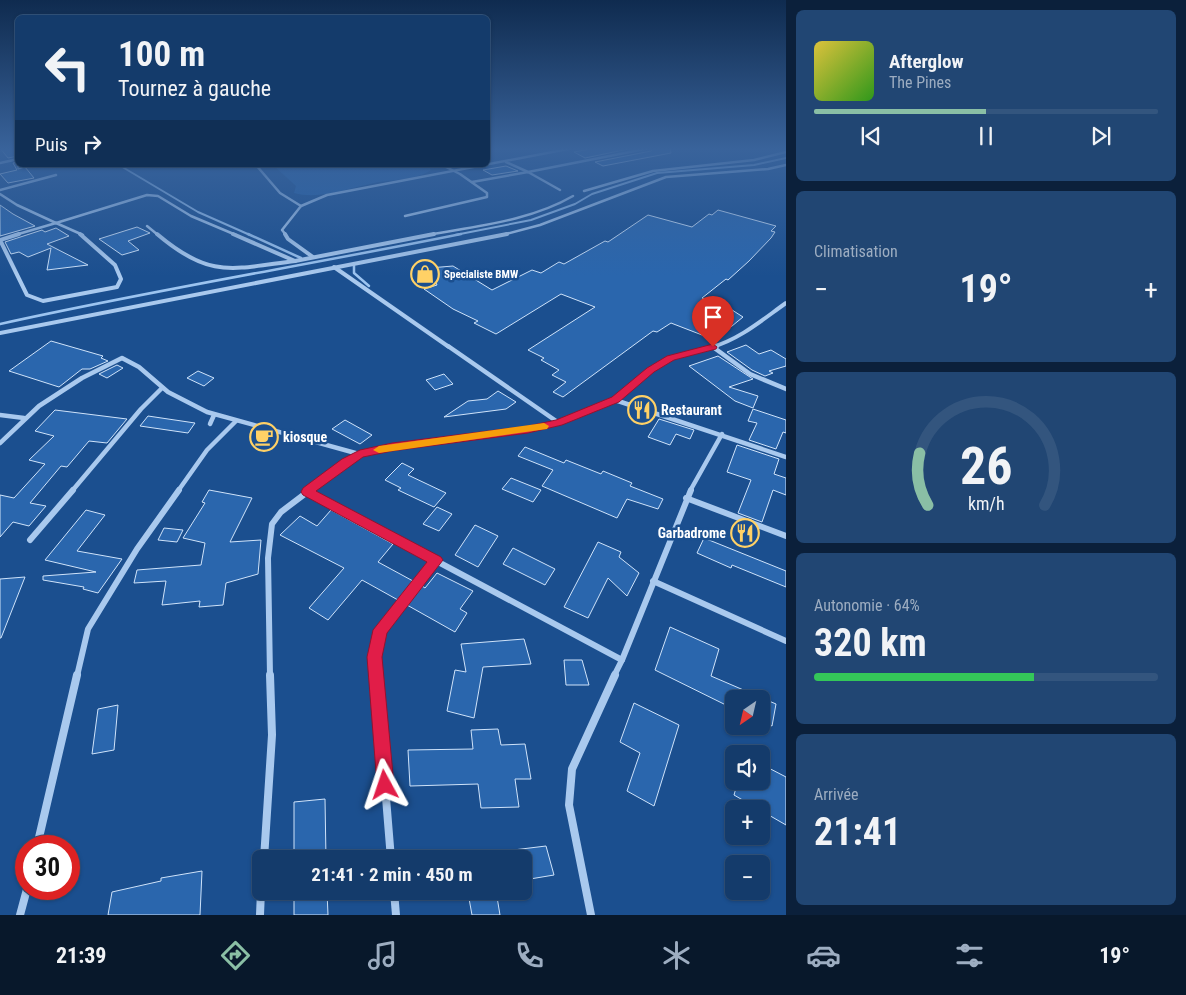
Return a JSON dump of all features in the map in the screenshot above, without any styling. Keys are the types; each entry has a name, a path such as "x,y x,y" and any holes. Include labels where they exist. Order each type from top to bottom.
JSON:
{"street":[{"path":"278,191 301,206"},
{"path":"313,257 288,240 282,230 301,206 327,196 354,191"},
{"path":"405,216 487,197 487,193 484,191"},
{"path":"0,333 489,238 540,225 630,191"},
{"path":"0,192 17,205 57,222 84,236 115,265 121,279 117,287 43,301 34,299 27,295 0,240 57,222 128,200 147,195 158,196 191,216 295,261"},
{"path":"147,226 184,253 209,266 232,268 295,261 513,219 556,206 573,196"},
{"path":"334,267 559,423"},
{"path":"265,850 272,735 268,639 270,530 281,512 341,466 360,454 392,447 528,430 559,423 615,400 651,370 671,358 727,343 747,332 786,303"},
{"path":"713,347 750,374 786,389"},
{"path":"0,443 38,406 82,378 119,358 129,361 162,388 185,403 214,415 360,454"},
{"path":"30,540 141,409 162,388"},
{"path":"615,400 722,434 786,457"},
{"path":"0,415 24,418"},
{"path":"210,424 214,415"},
{"path":"40,835 88,629 137,549 207,450 236,421"},
{"path":"591,915 569,805 572,769 622,660 686,498 722,434"},
{"path":"307,492 622,660"},
{"path":"686,498 786,536"},
{"path":"390,850 375,657 380,630 436,560"},
{"path":"653,581 786,641"},
{"path":"20,915 24,900"},
{"path":"260,915 261,900"},
{"path":"395,900 396,915"}],"shaded area":[{"path":"295,191 341,191 314,195 294,193"}],"building":[{"path":"0,205 13,214 35,226 0,236"},
{"path":"718,210 776,226 771,231 775,232 771,238 749,261 728,280 726,279 702,298 729,308 743,317 715,340 671,323 657,332 653,331 563,397 553,392 566,382 552,375 559,370 541,360 544,358 528,350 595,307 561,294 496,334 474,323 478,321 453,309 424,289 437,285 429,268 453,266 492,290 532,270 541,273 559,262 564,264 605,241 608,242 648,215 692,227 709,214 712,215"},
{"path":"137,227 150,233 128,241 139,250 122,255 99,239"},
{"path":"56,228 69,236 47,244 88,265 47,270 51,248 28,257 19,252 11,254 5,242 42,230 45,232"},
{"path":"51,341 103,356 101,358 108,361 90,369 82,369 59,387 9,371"},
{"path":"746,345 759,354 771,350 786,359 786,366 769,371 773,373 765,376 752,370 727,352"},
{"path":"718,356 753,379 729,387 758,396 753,408 735,401 689,366"},
{"path":"117,365 123,368 107,378 99,374"},
{"path":"198,371 214,378 204,386 187,378"},
{"path":"444,374 453,384 435,390 426,380"},
{"path":"498,391 516,402 506,409 444,417 468,401 487,399"},
{"path":"753,409 786,420 786,433 783,432 776,449 749,440 757,423 748,421"},
{"path":"55,410 127,419 107,443 89,441 67,467 61,466 30,503 46,506 29,526 13,522 0,537 0,495 14,498 45,464 29,460 54,436 35,431"},
{"path":"148,416 195,423 188,433 140,426"},
{"path":"659,419 694,430 690,439 676,434 670,445 648,437"},
{"path":"345,420 372,435 360,444 332,429"},
{"path":"737,445 779,459 774,474 786,478 786,495 773,490 762,522 738,513 751,480 727,472"},
{"path":"525,447 564,463 566,460 601,474 603,471 632,483 630,486 663,499 658,509 627,499 617,518 542,486 553,470 518,456"},
{"path":"402,463 414,469 408,475 446,493 434,507 398,490 401,488 385,480"},
{"path":"511,478 541,490 533,502 502,489"},
{"path":"209,490 252,498 230,542 261,540 258,574 226,583 223,605 199,607 200,601 162,605 166,581 134,583 137,570 201,565 205,543 183,538 205,503 202,502"},
{"path":"437,507 452,514 439,531 423,524"},
{"path":"86,510 105,515 77,551 122,559 98,593 83,589 84,587 43,580 43,576 96,572 45,560"},
{"path":"331,510 393,544 378,562 413,581 398,600 362,580 328,620 309,608 344,568 280,535 300,516 317,526"},
{"path":"475,525 498,536 478,567 455,555"},
{"path":"164,528 183,530 177,542 158,540"},
{"path":"704,538 786,571 786,587 732,565 731,568 697,553"},
{"path":"598,542 621,552 619,557 639,573 627,596 608,578 588,618 564,607"},
{"path":"513,548 555,569 545,585 503,564"},
{"path":"437,573 473,591 460,609 467,613 455,632 407,605 422,586 425,588"},
{"path":"25,577 1,638 0,638 0,579"},
{"path":"670,627 719,649 711,676 744,690 725,690 725,705 655,670"},
{"path":"524,639 531,664 483,667 474,718 447,711 455,670 466,672 461,644"},
{"path":"564,660 582,660 589,685 566,685"},
{"path":"770,701 776,704 772,726 770,725"},
{"path":"634,703 679,725 654,806 627,791 640,753 620,742"},
{"path":"118,705 114,750 92,754 98,709"},
{"path":"498,729 501,745 525,744 531,779 515,779 519,807 481,808 478,784 410,786 408,750 473,749 471,730"},
{"path":"770,769 786,777 786,825 770,816 770,800 743,800 734,795 735,790 770,790"},
{"path":"325,799 326,850 294,850 294,802"},
{"path":"546,846 554,875 532,879 532,850 513,850"},
{"path":"202,871 200,915 108,915 112,892 161,881 161,878"},
{"path":"294,900 327,900 328,915 294,915"},
{"path":"469,900 498,900 500,915 472,915"}],"waterway":[{"path":"162,191 198,212 250,235"},
{"path":"455,235 531,220 575,204 592,194 602,191"},
{"path":"248,234 301,258"},
{"path":"0,324 115,300 461,234"},
{"path":"354,266 354,273 369,286"}],"slow traffic":[{"path":"379,450 528,430 544,426"}],"place":[{"name":"Specialiste BMW","path":"425,274"},
{"name":"Restaurant","path":"642,410"},
{"name":"kiosque","path":"264,437"},
{"name":"Garbadrome","path":"745,533"}],"route":[{"path":"385,785 375,657 380,630 436,560 307,492 346,462 360,454 392,447 528,430 559,423 615,400 618,395 651,370 671,358 713,347"}]}
